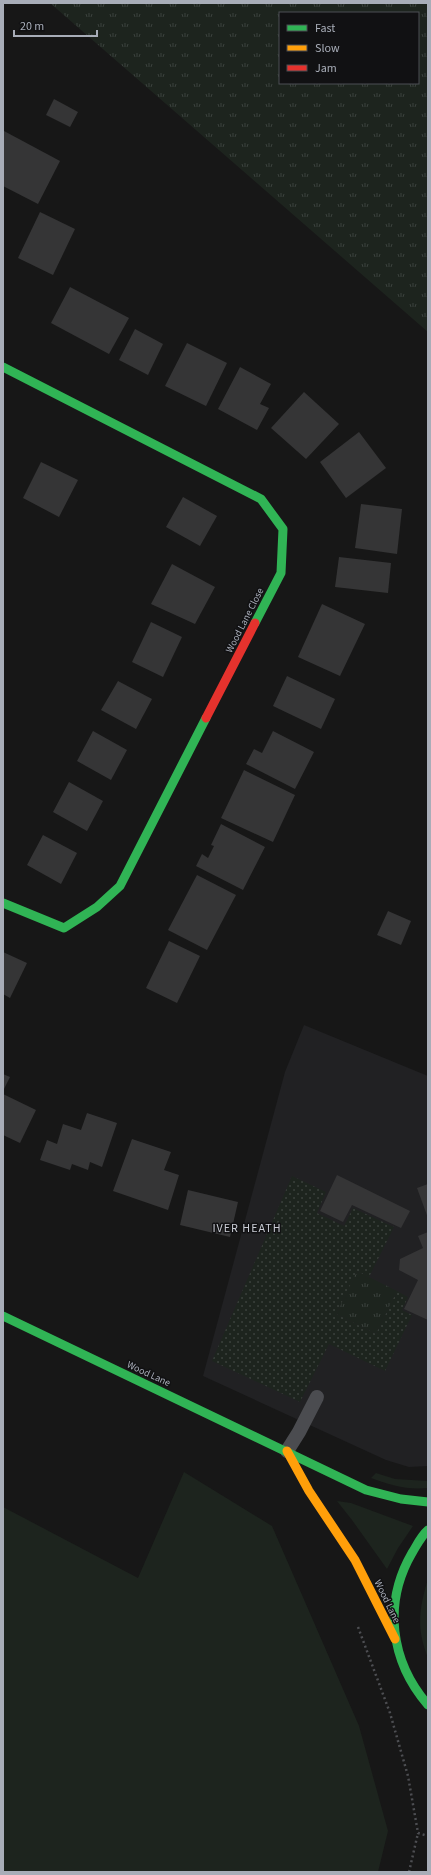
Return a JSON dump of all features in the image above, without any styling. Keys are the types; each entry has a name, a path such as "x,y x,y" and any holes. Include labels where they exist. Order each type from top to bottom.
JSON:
{"street":[{"name":"Wood Lane Close","path":"3,367 261,499 283,529 281,573 120,886 97,907 64,928 3,903"},
{"name":"Wood Lane","path":"3,1316 366,1490 401,1499 428,1502"},
{"name":"Wood Lane","path":"286,1451 309,1492 355,1560 395,1639"},
{"path":"426,1716 419,1697 407,1678 395,1639 394,1604 401,1572 428,1530"},
{"path":"419,1697 428,1705"}],"lane":[{"path":"286,1451 299,1432 317,1397"}],"path":[{"path":"409,1872 418,1833"}],"shaded area":[{"path":"304,1025 428,1076 428,1466 409,1467 386,1460 203,1376 285,1072"}],"green space":[{"path":"50,3 428,3 428,332"},
{"path":"292,1176 326,1192 317,1213 344,1226 353,1208 394,1227 369,1277 357,1271 336,1314 376,1334 397,1291 408,1297 402,1310 412,1315 385,1371 329,1344 300,1402 212,1361"},
{"path":"357,1271 397,1291 376,1334 336,1314"},
{"path":"184,1472 272,1526 359,1726 388,1831 378,1872 3,1872 3,1507 138,1578"},
{"path":"376,1473 395,1479 428,1481 428,1488 413,1488 385,1483 371,1478"},
{"path":"337,1501 351,1503 413,1526 398,1548 387,1569 352,1520"},
{"path":"428,1579 428,1658 420,1628 420,1618"}],"building":[{"path":"54,99 78,112 70,127 46,115"},
{"path":"4,131 60,161 38,204 3,186"},
{"path":"40,212 75,229 53,275 18,258"},
{"path":"70,287 129,318 109,354 51,323"},
{"path":"135,329 163,344 148,375 119,360"},
{"path":"187,343 227,363 206,406 165,386"},
{"path":"240,367 271,384 260,404 269,408 257,430 218,409"},
{"path":"304,392 339,424 306,459 271,428"},
{"path":"359,432 386,468 346,498 320,462"},
{"path":"41,462 78,480 59,517 23,498"},
{"path":"183,497 217,516 200,546 166,527"},
{"path":"361,504 402,509 397,554 355,548"},
{"path":"339,557 391,563 388,593 335,587"},
{"path":"172,564 215,587 195,624 151,604"},
{"path":"322,604 365,624 340,676 298,657"},
{"path":"151,622 182,637 163,677 132,662"},
{"path":"287,676 335,699 321,729 273,706"},
{"path":"118,681 152,699 136,729 101,710"},
{"path":"93,731 127,750 111,780 77,761"},
{"path":"273,731 314,752 295,789 246,764 254,749 262,753"},
{"path":"244,770 295,795 273,842 221,818"},
{"path":"69,782 103,801 87,831 53,812"},
{"path":"221,824 265,847 243,890 196,866 202,854 208,858 214,846 211,845"},
{"path":"43,835 77,853 61,884 27,865"},
{"path":"197,875 236,895 207,950 168,930"},
{"path":"388,911 411,921 401,945 377,935"},
{"path":"169,941 200,956 177,1003 146,988"},
{"path":"3,952 27,963 10,998 3,994"},
{"path":"3,1074 10,1077 3,1091"},
{"path":"3,1094 36,1110 20,1143 3,1135"},
{"path":"87,1113 117,1123 102,1167 90,1162 88,1170 72,1164 70,1170 40,1160 47,1140 57,1144 63,1124 81,1130"},
{"path":"132,1139 171,1152 164,1170 179,1175 168,1210 113,1191"},
{"path":"337,1175 410,1211 401,1228 352,1205 343,1222 320,1211"},
{"path":"428,1184 428,1218 417,1188"},
{"path":"188,1190 238,1202 230,1237 180,1225"},
{"path":"428,1232 428,1320 404,1309 418,1280 399,1270 400,1259 423,1248 418,1236"}],"traffic: fast":[{"path":"3,367 261,499 283,529 281,573 255,623"},
{"path":"3,903 64,928 97,907 120,886 206,718"},
{"path":"3,1316 366,1490 401,1499 428,1502"},
{"path":"428,1530 417,1544 403,1572 397,1592 394,1611 395,1631 405,1670 415,1688 428,1705"}],"traffic: slow":[{"path":"287,1451 309,1491 355,1560 395,1639"}],"traffic: jam":[{"path":"206,718 255,623"}],"district":[{"name":"IVER HEATH","path":"247,1228"}]}
